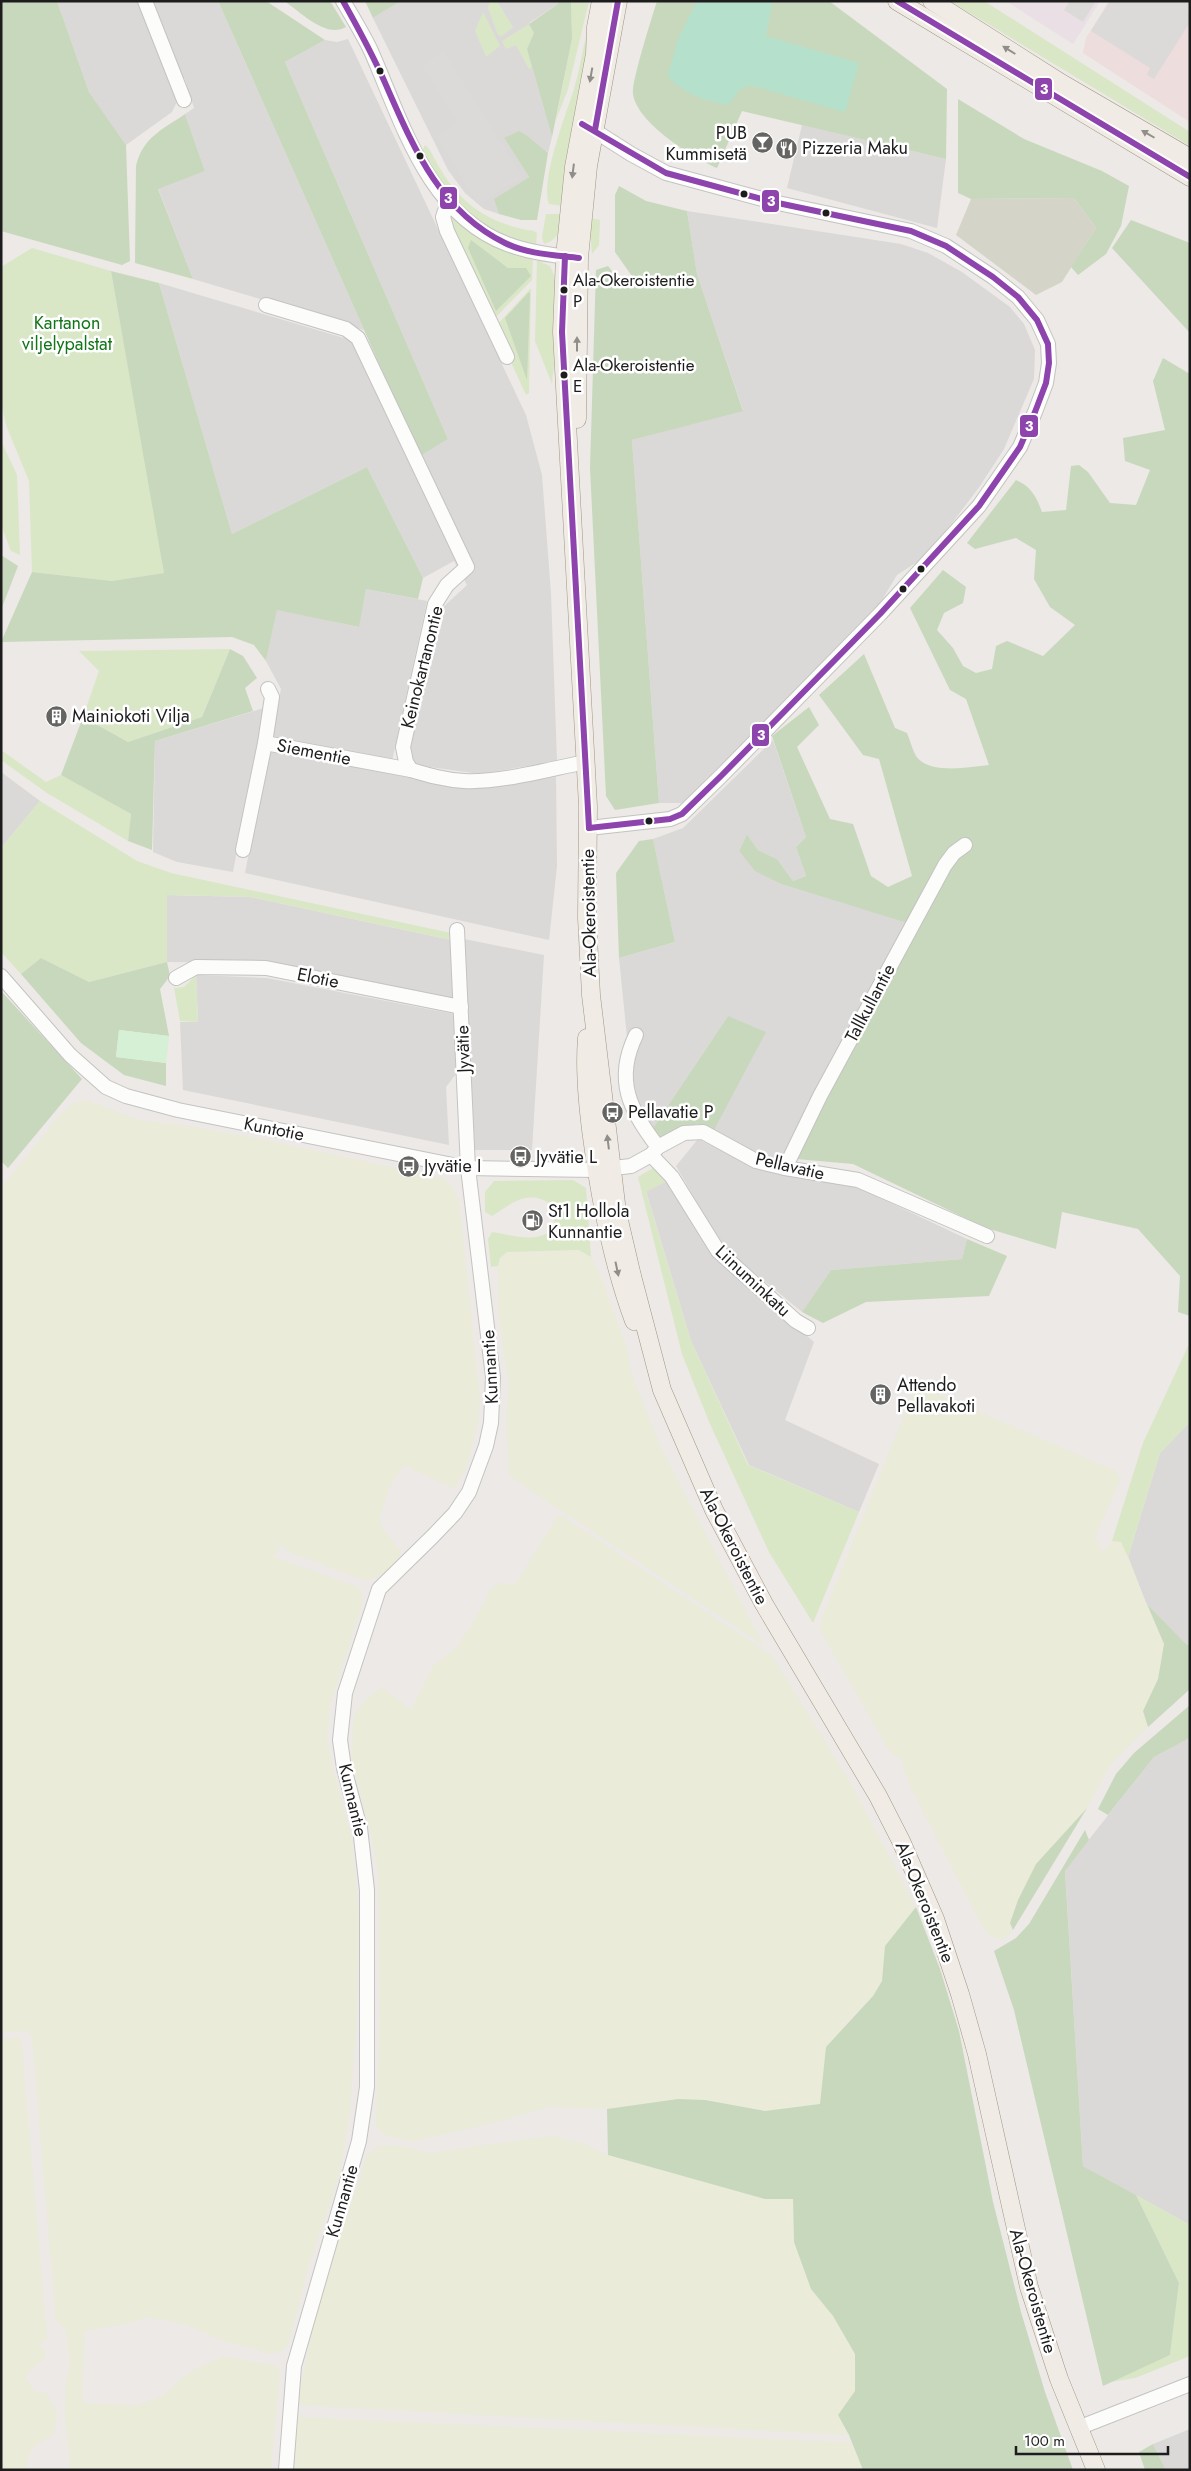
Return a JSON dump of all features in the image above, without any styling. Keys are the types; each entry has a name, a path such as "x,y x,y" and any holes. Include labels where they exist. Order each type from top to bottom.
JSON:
{"main road":[{"name":"Ala-Okeroistentie","path":"601,1 589,127 588,166 572,257 574,532 589,828 587,918 590,995 586,1046 587,1087 604,1169 619,1281 638,1334 657,1373 701,1482 732,1545 764,1604 878,1796 902,1842 931,1910 952,1967 975,2045 1032,2295 1078,2428 1096,2470"},
{"name":"Ala-Okeroistentie","path":"589,127 618,1"},
{"path":"897,1 1190,178"},
{"path":"932,1 1061,83 1190,158"}],"street":[{"path":"145,1 184,100"},
{"path":"343,1 370,48 428,176 448,202 464,218 486,234 506,244 530,251 572,257"},
{"path":"589,127 631,154 666,173 773,202 911,230 946,246 993,277 1018,298 1037,320 1048,344 1049,363 1043,391 1020,447 979,506 880,614 778,719 682,814 670,818 589,828"},
{"path":"448,202 442,217 447,231 506,357"},
{"name":"Keinokartanontie","path":"266,305 346,329 358,338 467,566 447,585 435,604 402,747 406,762 411,770"},
{"path":"265,742 272,697 268,689"},
{"name":"Siementie","path":"243,850 265,742 411,770"},
{"path":"411,770 446,779 465,781 523,774 586,762"},
{"name":"Tallkullantie","path":"785,1168 820,1096 940,873 954,853 965,845"},
{"name":"Jyvätie","path":"457,930 468,1168"},
{"name":"Elotie","path":"176,978 196,968 266,968 461,1007"},
{"name":"Kuntotie","path":"1,976 70,1055 106,1087 126,1096 178,1110 468,1168 604,1169"},
{"name":"Liinuminkatu","path":"636,1035 629,1050 625,1068 627,1095 634,1114 655,1151 718,1251 796,1321 808,1328"},
{"name":"Pellavatie","path":"604,1169 631,1166 684,1133 703,1132 756,1161 785,1168 858,1180 987,1236"},
{"name":"Kunnantie","path":"286,2470 294,2366 359,2141 367,2087 368,1890 360,1828 344,1768 340,1740 345,1693 379,1589 455,1513 469,1492 486,1446 491,1423 494,1377 468,1168"},
{"path":"1078,2428 1190,2384"}],"shaded area":[{"path":"57,1 139,1 178,100 172,112 126,145 89,92"},
{"path":"149,1 218,1 364,330 193,279 158,188 205,171 185,114 194,108 185,79 178,77"},
{"path":"401,1 557,1 558,4 529,23 534,33 527,49 552,137 548,153 529,137 504,138 529,177 495,199 499,214 484,209 465,193 448,170 373,18"},
{"path":"1006,1 1100,1 1073,44"},
{"path":"1070,1 1096,1 1083,22 1064,10"},
{"path":"1109,1 1190,1 1190,122 1083,53 1086,38"},
{"path":"1110,1 1190,1 1188,8 1190,22 1154,79 1147,75 1150,68 1091,31"},
{"path":"348,39 526,415 542,475 551,593 557,761 480,774 415,765 410,745 440,610 467,585 454,561 423,578 367,467 232,534 159,283 351,340 411,460 448,439 285,62 325,40 337,42"},
{"path":"444,52 522,177 478,204 437,136 458,123 422,65"},
{"path":"802,125 946,159 937,228 787,188"},
{"path":"1074,198 1096,228 1062,282 1036,295 956,235 971,199"},
{"path":"687,211 901,244 928,253 962,272 1010,307 1024,324 1035,350 1034,379 1004,449 980,486 928,555 897,575 879,605 686,803 659,803 632,440 743,410 697,274"},
{"path":"366,589 427,601 392,761 271,740 281,689 266,661 277,609 358,627"},
{"path":"264,708 233,872 177,862 153,852 155,741"},
{"path":"773,740 806,837 796,847 806,876 793,881 777,859 758,850 747,834 739,851 756,871 781,884 906,922 782,1160 759,1155 713,1132 728,1016 653,1128 638,1104 630,1067 619,958 675,942 653,839 683,828"},
{"path":"269,749 461,788 556,777 557,866 549,940 245,873"},
{"path":"1,772 40,801 1,848"},
{"path":"167,895 250,897 451,940 455,998 257,963 167,962"},
{"path":"464,939 544,955 532,1150 475,1150"},
{"path":"196,975 267,978 454,1014 456,1074 446,1087 449,1145 183,1090 180,1022 198,1022"},
{"path":"698,1139 754,1167 855,1186 967,1239 962,1259 831,1270 802,1312 722,1246 676,1166"},
{"path":"667,1181 714,1255 814,1342 785,1420 879,1464 859,1512 749,1465 691,1341 646,1191"},
{"path":"1190,1422 1190,1645 1186,1644 1146,1603 1128,1557 1160,1453"},
{"path":"1190,1738 1190,2225 1083,2166 1065,1870 1154,1757"},
{"path":"1190,2429 1190,2470 1166,2470 1153,2444"}],"green space":[{"path":"1,1 57,1 89,92 126,145 130,261 122,265 1,231"},
{"path":"218,1 266,1 325,40 285,62 448,439 420,456"},
{"path":"284,1 330,1 346,27 330,30 322,27"},
{"path":"365,1 401,1 373,18"},
{"path":"490,1 497,1 513,27 502,36 498,35 488,8"},
{"path":"557,1 571,1 572,39 552,137 527,49 534,33 529,24 558,4"},
{"path":"571,1 589,1 568,89 556,120 572,39"},
{"path":"657,1 829,1 947,89 946,159 742,111 717,168 706,163 667,138 655,127 644,116 633,94 638,64"},
{"path":"697,1 769,1 772,3 766,36 859,63 845,112 750,85 739,90 728,105 703,99 681,88 668,76 678,39"},
{"path":"950,1 984,1 1190,132 1190,146"},
{"path":"483,12 500,46 486,57 475,31"},
{"path":"529,24 534,33 527,49 532,67 529,69 516,45 506,49 502,41"},
{"path":"586,36 588,46 563,206 549,204 547,193 551,164 576,83"},
{"path":"958,99 1024,139 1102,171 1129,186 1121,226 1106,254 1078,275 1071,267 1096,228 1074,198 971,199 958,193"},
{"path":"185,114 205,171 158,189 193,279 135,263 136,166 139,156 154,135"},
{"path":"519,131 548,153 537,220 521,220 499,214 494,199 529,177 504,138"},
{"path":"425,145 449,183 469,204 492,219 534,231 537,233 536,245 495,233 483,226 462,208 436,174 423,150"},
{"path":"619,186 646,201 687,211 697,274 743,411 632,440 659,803 615,810 606,796 590,468 596,270 608,266 625,288 634,279 615,252 615,195"},
{"path":"546,214 563,214 558,233 553,239 544,244 542,237"},
{"path":"452,218 485,242 533,260 532,280 492,321 449,224","holes":["471,241 508,268 526,268 496,310"]},
{"path":"589,218 600,220 599,245 592,254"},
{"path":"1131,220 1190,243 1190,333 1112,248"},
{"path":"471,240 508,268 526,268 531,276 496,311 468,248"},
{"name":"Kartanon viljelypalstat","path":"32,248 111,271 165,573 112,581 32,572 29,481 6,425 1,403 1,267"},
{"path":"537,260 550,266 555,278 557,292 558,324 552,384 535,341"},
{"path":"111,271 159,283 232,534 367,467 423,578 418,599 366,589 359,627 277,610 266,661 254,645 232,637 1,642 32,572 112,581 164,573"},
{"path":"531,288 529,393 526,395 495,327"},
{"path":"529,292 530,294 527,380 505,318"},
{"path":"1163,358 1190,374 1190,1316 1178,1312 1180,1276 1138,1229 1062,1212 1056,1249 986,1228 853,1164 796,1159 917,926 781,884 755,871 739,851 747,834 758,850 777,859 793,881 806,876 796,847 806,837 772,736 809,707 819,725 797,747 830,819 853,824 871,876 888,887 912,876 879,759 863,755 819,695 864,654 895,728 907,733 916,756 922,762 940,768 989,765 966,699 950,690 910,608 943,570 966,587 963,603 944,613 937,630 953,648 963,666 976,673 992,669 996,646 1007,641 1043,656 1075,625 1050,607 1034,579 1036,550 1016,538 975,549 967,543 1016,480 1033,493 1042,512 1066,510 1071,466 1079,465 1088,472 1110,503 1136,505 1150,470 1125,461 1123,438 1165,430 1153,381"},
{"path":"1,441 17,475 20,555 11,551 1,525"},
{"path":"1,555 18,566 1,610"},
{"path":"230,649 202,717 128,742 83,717 99,671 79,651"},
{"path":"230,649 243,656 257,678 245,688 253,711 155,741 152,850 128,841 131,814 61,775 83,717 128,742 202,717"},
{"path":"1,750 46,782 61,775 131,814 128,841 47,793 1,760"},
{"path":"40,801 137,861 171,873 451,933 451,940 250,897 167,895 167,962 89,982 41,958 21,974 1,952 1,848"},
{"path":"653,839 675,942 619,958 616,873 639,841"},
{"path":"41,958 89,982 167,962 170,976 160,989 169,1036 119,1030 116,1057 166,1063 166,1086 124,1075 81,1043 21,974"},
{"path":"196,975 198,1022 180,1021 174,988 184,987"},
{"path":"1,991 82,1079 8,1168 1,1161"},
{"path":"728,1016 766,1032 713,1132 698,1124 684,1127 662,1139 653,1128"},
{"path":"119,1030 169,1036 166,1063 116,1057"},
{"path":"86,1100 141,1121 175,1124 255,1138 441,1178 450,1184 459,1200 480,1400 478,1423 466,1468 454,1489 406,1466 401,1469 389,1488 379,1520 384,1530 401,1552 386,1572 375,1578 364,1580 289,1552 281,1544 274,1557 357,1587 362,1593 362,1604 330,1705 327,1740 334,1774 352,1838 359,1921 356,2031 349,2120 339,2176 309,2265 289,2342 283,2350 271,2354 221,2340 181,2323 147,2317 126,2324 85,2330 82,2398 86,2403 137,2405 162,2396 189,2372 223,2356 277,2366 280,2373 271,2470 190,2470 185,2467 175,2470 70,2470 65,2414 66,2383 70,2367 66,2330 56,2321 32,2037 28,2031 1,2032 1,1188 58,1117 73,1104"},
{"path":"653,1168 667,1181 646,1192 691,1341 748,1465 859,1512 813,1623 769,1552 710,1424 682,1354 638,1177"},
{"path":"573,1180 586,1188 591,1257 579,1250 507,1252 500,1258 498,1266 491,1267 488,1239 492,1232 534,1237 549,1233 555,1227 551,1204 535,1198 520,1200 492,1216 485,1212 485,1192 494,1181"},
{"path":"967,1239 1007,1256 989,1296 866,1302 823,1323 802,1312 831,1270 962,1259"},
{"path":"579,1250 591,1257 602,1280 628,1352 630,1370 660,1446 764,1646 509,1476 506,1416 509,1386 499,1319 498,1266 500,1258 507,1252"},
{"path":"1190,1342 1190,1422 1160,1453 1128,1557 1121,1542 1112,1541 1143,1443"},
{"path":"922,1387 1116,1471 1120,1480 1095,1537 1103,1552 1112,1541 1121,1542 1124,1546 1164,1643 1158,1679 1143,1711 1148,1727 1110,1765 1087,1808 1036,1864 1018,1900 1010,1923 1011,1933 1006,1938 998,1939 989,1935 982,1926 912,1790 901,1760 888,1749 820,1630 820,1623 915,1388"},
{"path":"559,1514 772,1656 850,1782 916,1907 886,1946 882,1981 873,1996 846,2023 820,2104 765,2111 705,2100 678,2099 607,2109 548,2107 485,2125 413,2141 382,2134 376,2123 380,2018 378,1870 373,1842 351,1760 354,1716 366,1699 382,1687 411,1710 433,1666 458,1646 484,1604 490,1590 499,1583 515,1585"},
{"path":"1147,1604 1186,1644 1190,1645 1190,1689 1148,1727 1143,1711 1158,1679 1164,1644"},
{"path":"1190,1705 1190,1738 1154,1757 1108,1815 1098,1809 1116,1774 1134,1753"},
{"path":"1087,1808 1013,1930 1010,1923 1018,1900 1036,1864"},
{"path":"1085,1830 1089,1840 1065,1871 1083,2166 1136,2195 1179,2283 1170,2355 1103,2386 1014,2010 994,1951 1016,1938 1029,1924"},
{"path":"916,1907 940,1969 959,2031 993,2202 1021,2312 1045,2392 1073,2470 863,2470 849,2435 838,2415 855,2391 855,2354 833,2316 811,2289 794,2242 793,2199 765,2199 608,2155 607,2109 678,2099 705,2100 765,2111 820,2104 826,2047 873,1996 882,1981 885,1946"},
{"path":"21,2037 47,2339 37,2347 46,2349 45,2358 26,2377 34,2391 47,2394 57,2412 54,2434 39,2443 30,2452 27,2461 28,2470 1,2470 1,2039"},
{"path":"552,2136 581,2143 608,2155 765,2199 793,2199 794,2242 811,2289 833,2316 855,2354 855,2392 838,2415 849,2435 297,2405 316,2312 367,2155 379,2146 401,2146 429,2153"},
{"path":"1136,2195 1190,2225 1190,2356 1135,2378 1110,2382 1170,2355 1179,2283"},
{"path":"298,2417 852,2443 863,2470 294,2470"},
{"path":"1153,2444 1166,2470 1145,2470 1139,2452"}],"transit line":[{"name":"3","path":"343,1 373,57 415,148 443,192 461,212 481,229 513,247 541,254 579,258"},
{"name":"3","path":"595,130 618,1"},
{"name":"3","path":"897,1 1190,177"},
{"name":"3","path":"582,124 666,173 773,202 911,231 946,246 993,277 1018,297 1037,320 1048,344 1049,363 1046,383 1020,447 979,506 880,614 722,775 682,814 670,819 589,828"},
{"name":"3","path":"565,256 562,332 589,828"}],"place":[{"name":"PUB Kummisetä","path":"763,143"},
{"name":"Pizzeria Maku","path":"786,148"},
{"name":"Ala-Okeroistentie P","path":"564,290"},
{"name":"Ala-Okeroistentie E","path":"564,375"},
{"name":"Mainiokoti Vilja","path":"56,716"},
{"name":"Pellavatie P","path":"612,1112"},
{"name":"Jyvätie L","path":"520,1157"},
{"name":"Jyvätie I","path":"408,1166"},
{"name":"St1 Hollola Kunnantie","path":"532,1221"},
{"name":"Attendo Pellavakoti","path":"881,1395"}]}
